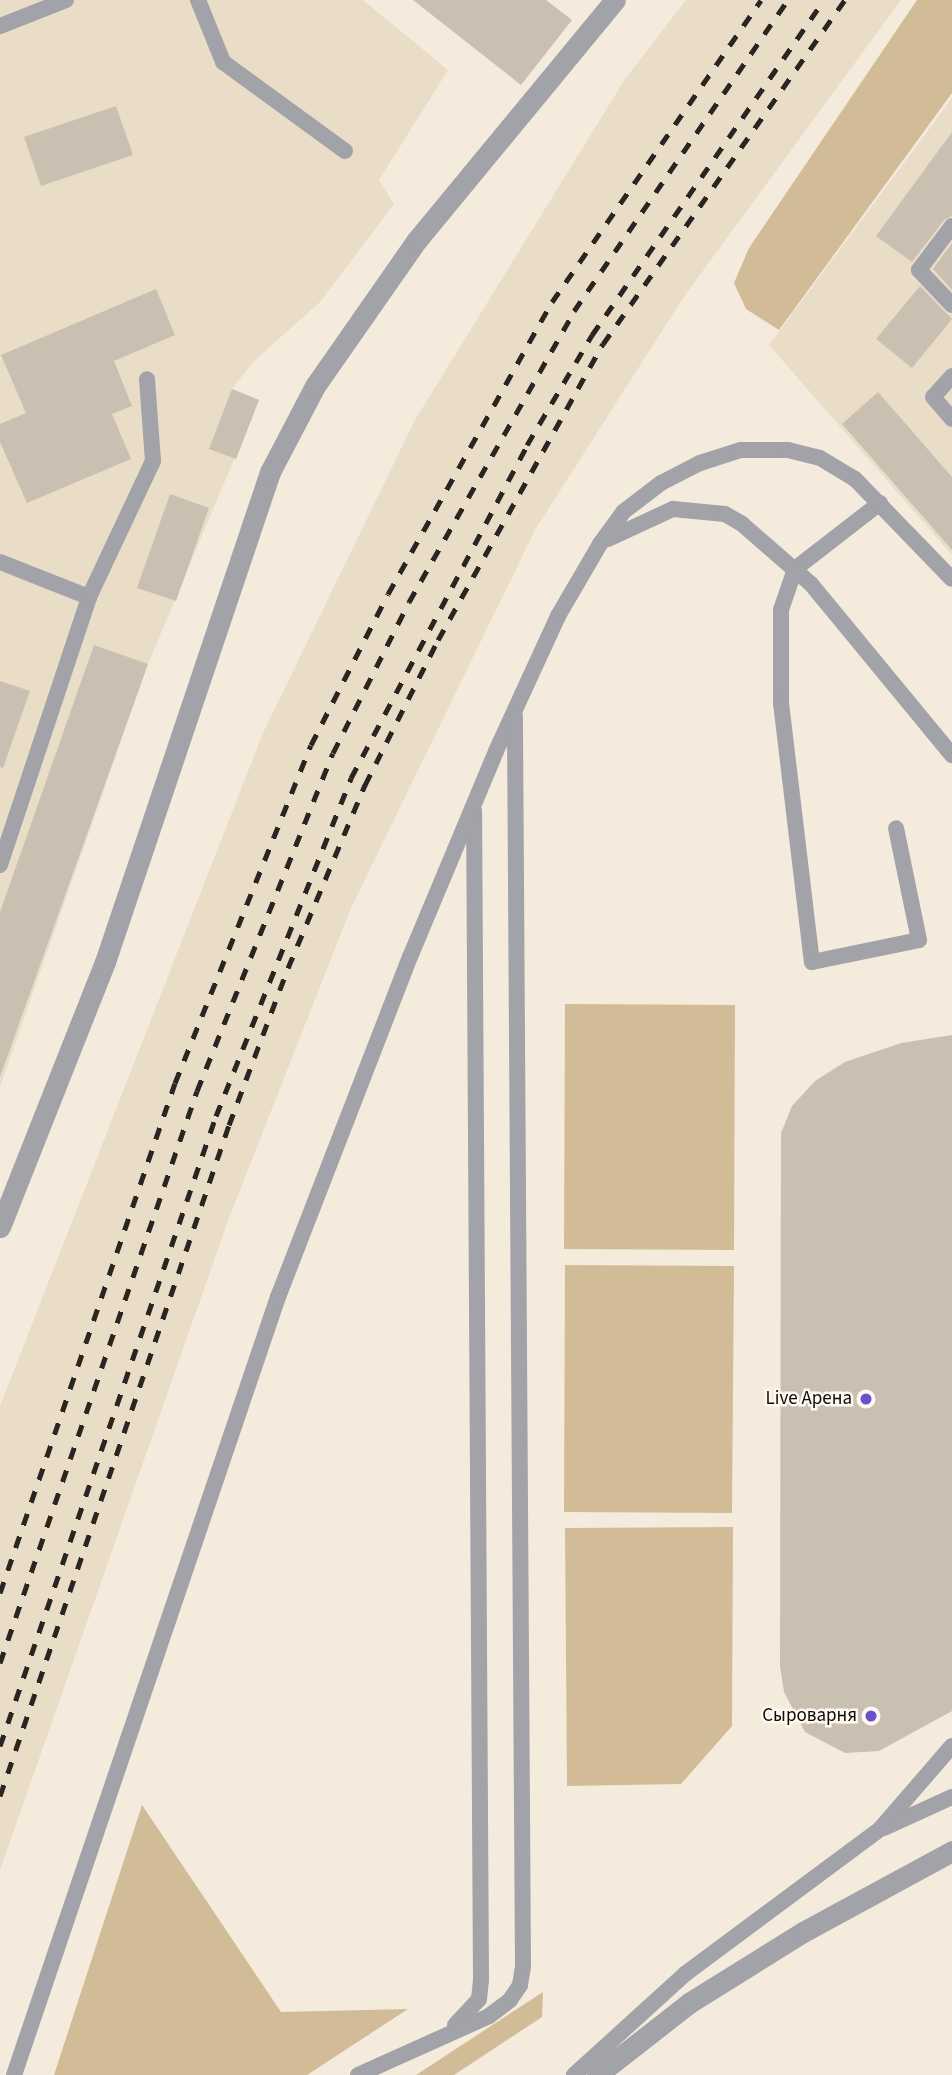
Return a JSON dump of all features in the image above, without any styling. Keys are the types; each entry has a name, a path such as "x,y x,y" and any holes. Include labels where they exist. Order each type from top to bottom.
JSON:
{"street":[{"path":"0,1227 105,962 270,472 315,386 416,240 615,0"},
{"path":"597,2075 689,2003 803,1932 952,1851"}],"lane":[{"path":"0,26 66,0"},
{"path":"198,0 223,62 345,151"},
{"path":"952,226 919,270 952,305"},
{"path":"952,376 933,397 952,419"},
{"path":"0,864 89,597 153,461 147,379"},
{"path":"14,2075 278,1297 474,804 558,615 600,544 623,512 661,482 741,450 788,450 820,458 855,479 952,579"},
{"path":"880,503 795,569 781,610 781,703 812,962 919,940 896,828"},
{"path":"600,544 648,517 673,509 697,509 726,514 742,524 795,569 942,737 952,755"},
{"path":"0,562 89,597"},
{"path":"358,2075 489,2016 510,2000 520,1985 523,1966 515,710"},
{"path":"434,2042 471,2012 479,1999 481,1980 474,804"},
{"path":"573,2075 685,1974 880,1829 952,1746"},
{"path":"880,1829 952,1797"}],"shaded area":[{"path":"0,0 363,0 448,70 379,180 394,204 320,302 253,362 232,389 259,400 148,664 0,1087"},
{"path":"686,0 901,0 683,298 535,530 351,908 229,1218 0,1870 0,1406 263,733 415,420 625,79"},
{"path":"917,0 952,0 952,93 779,330 746,309 734,283 749,248"},
{"path":"952,98 952,555 769,345"},
{"path":"565,1004 735,1005 734,1250 564,1249"},
{"path":"565,1265 734,1266 732,1513 564,1512"},
{"path":"733,1527 732,1726 681,1784 567,1786 565,1528"},
{"path":"142,1805 281,2012 408,2009 307,2075 54,2075"},
{"path":"543,1992 542,2017 454,2075 416,2075"}],"building":[{"path":"413,0 546,0 572,20 521,85"},
{"path":"116,106 133,155 41,186 24,137"},
{"path":"952,132 952,216 944,220 912,262 876,236"},
{"path":"952,243 952,290 933,269"},
{"path":"920,286 952,319 912,368 876,339"},
{"path":"156,289 175,335 114,361 132,406 112,414 131,459 27,503 0,442 0,424 26,413 1,355"},
{"path":"232,389 259,400 236,459 209,449"},
{"path":"878,392 952,477 952,550 842,424"},
{"path":"170,494 209,508 176,601 137,588"},
{"path":"94,645 148,664 0,1077 0,912"},
{"path":"0,681 30,691 3,768 0,767"},
{"name":"Live Арена","path":"952,1035 952,1711 879,1751 845,1753 805,1732 784,1692 780,1666 781,1133 792,1106 815,1081 845,1062 901,1043"}],"railway":[{"path":"0,1593 175,1083 311,745 388,594 552,302 761,0"},
{"path":"0,1663 197,1091 333,753 409,602 574,311 788,0"},
{"path":"0,1746 216,1116 351,778 527,445 592,335 824,0"},
{"path":"0,1796 229,1125 288,968 365,785 438,640 603,344 845,0"}],"place":[{"name":"Live Арена","path":"866,1399"},
{"name":"Сыроварня","path":"871,1716"}]}
